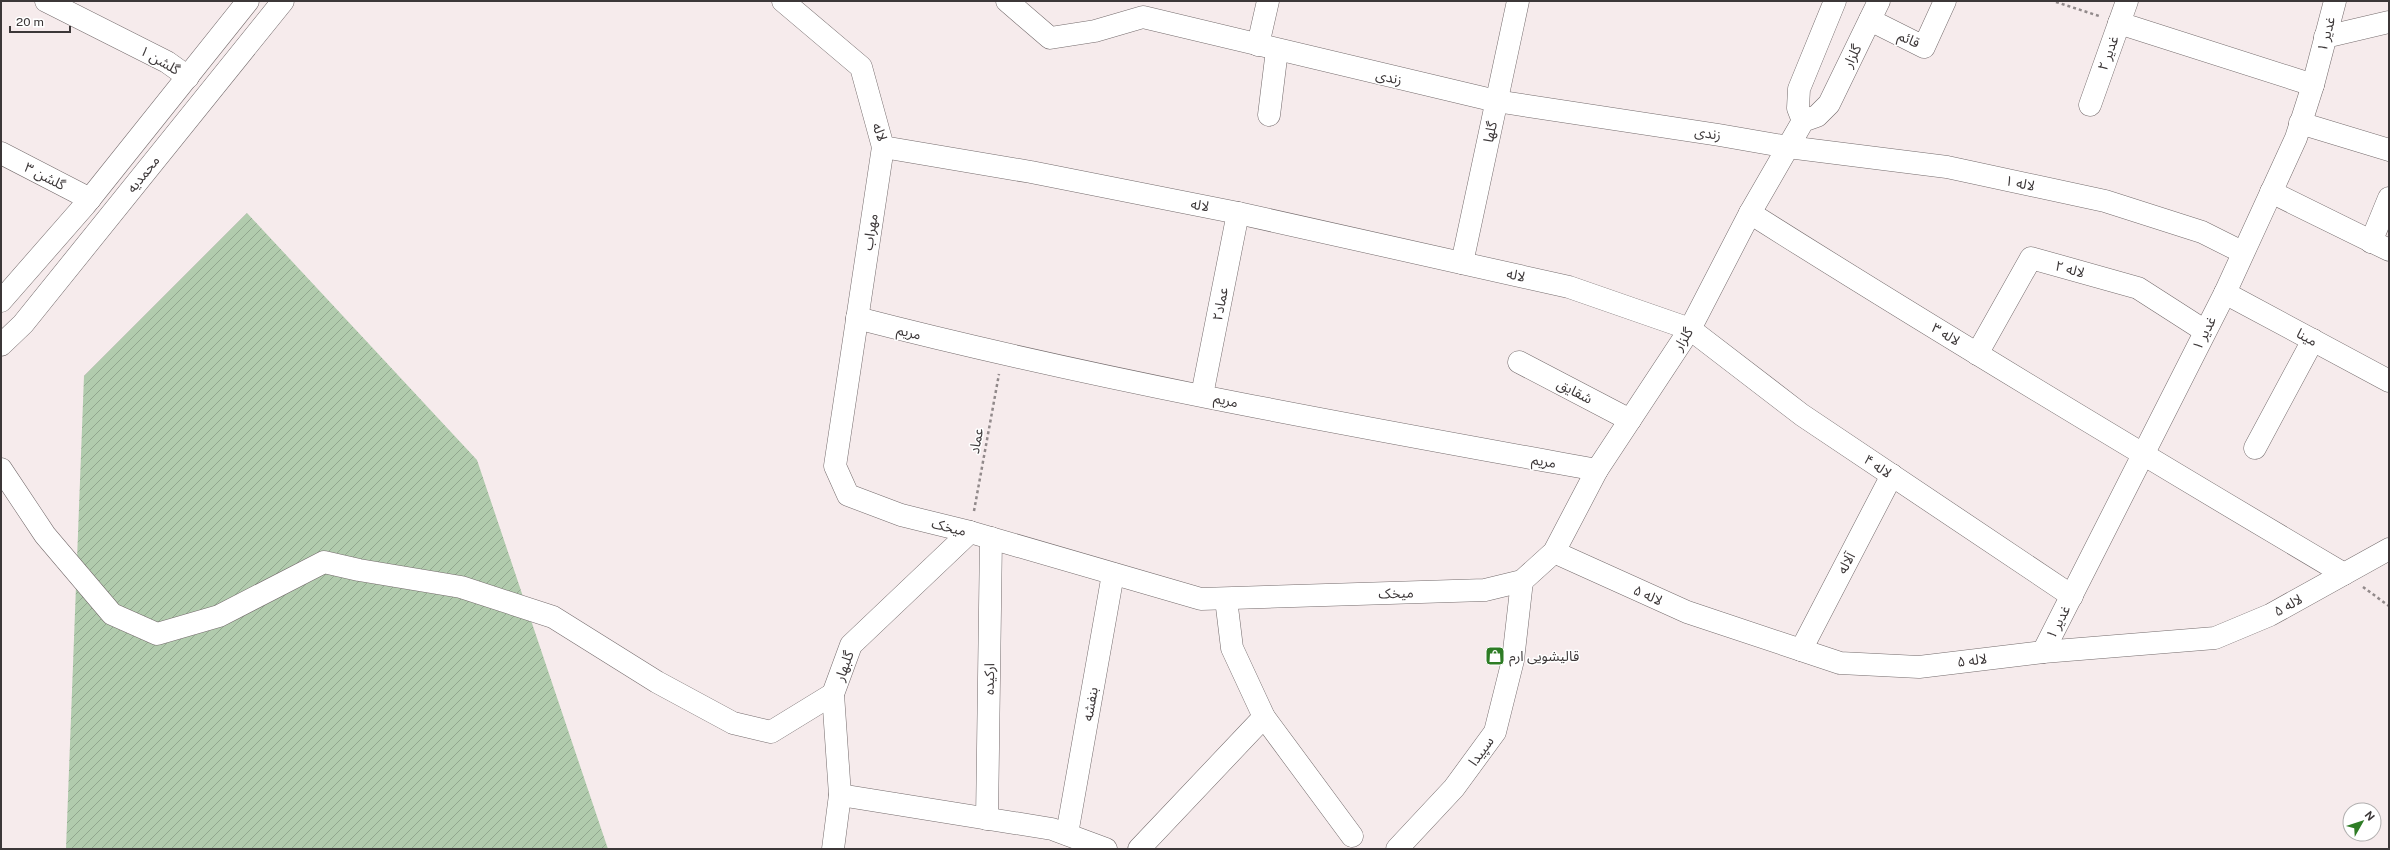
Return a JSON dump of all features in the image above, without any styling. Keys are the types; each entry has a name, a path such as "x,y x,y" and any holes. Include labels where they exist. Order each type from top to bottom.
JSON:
{"street":[{"name":"گلشن ۱","path":"46,1 168,62 188,77"},
{"name":"محمدیه","path":"1,301 90,199 248,1"},
{"name":"محمدیه","path":"1,345 23,324 283,1"},
{"name":"لاله","path":"783,1 861,67 883,147 1031,172 1238,213 1569,287 1690,329"},
{"name":"زندی","path":"1007,1 1050,38 1096,31 1143,17 1496,101 1719,134 1788,147"},
{"path":"1268,1 1267,47 1269,115"},
{"name":"گلها","path":"1462,263 1518,1"},
{"path":"1803,121 1798,108 1799,89 1835,1"},
{"name":"قائم","path":"1875,10 1924,47 1945,1"},
{"name":"غدیر ۲","path":"2090,105 2127,1"},
{"name":"غدیر ۱","path":"2043,652 2225,292 2270,192 2300,123 2313,85 2335,1"},
{"name":"گلزار","path":"1554,552 1597,470 1690,329 1750,213 1803,121 1817,116 1829,104 1875,10"},
{"path":"2325,37 2389,22"},
{"path":"2119,23 2313,85"},
{"path":"2300,123 2389,150"},
{"name":"مهراب","path":"857,318 883,147"},
{"name":"لاله ۱","path":"1788,147 1947,167 2105,201 2202,232 2242,252"},
{"name":"گلشن ۳","path":"1,154 90,199"},
{"path":"2270,192 2380,246 2389,198"},
{"name":"عماد۲","path":"1202,396 1238,213"},
{"name":"لاله ۳","path":"1750,213 2142,455 2344,574"},
{"name":"لاله ۲","path":"1977,354 2031,258 2138,288 2205,331"},
{"name":"مینا","path":"2225,292 2389,381"},
{"name":"مریم","path":"857,318 1002,354 1202,396 1597,470"},
{"name":"میخک","path":"857,318 835,466 848,495 901,515 992,538 1201,599 1485,590 1522,581 1554,552"},
{"name":"لاله ۴","path":"1690,329 1802,415 2072,596"},
{"path":"2255,448 2313,340"},
{"name":"شقایق","path":"1519,362 1630,420"},
{"path":"1,469 45,535 112,614 157,634 219,616 324,562 359,570 461,587 553,617 657,682 733,723 771,732 834,694"},
{"name":"آلاله","path":"1801,650 1892,475"},
{"name":"گلبهار","path":"833,849 840,795 834,694 851,645 970,532"},
{"name":"ارکیده","path":"987,819 992,538"},
{"name":"لاله ۵","path":"1554,552 1687,612 1840,663 1919,667 2043,652 2215,638 2270,615 2389,549"},
{"name":"بنفشه","path":"1067,834 1113,574"},
{"name":"سپیدا","path":"1397,849 1454,788 1495,732 1513,660 1522,581"},
{"path":"1226,598 1232,648 1264,717 1352,836"},
{"path":"1139,849 1264,717"},
{"path":"840,795 1052,829 1106,849"}],"path":[{"path":"2056,2 2119,23"},
{"name":"عماد","path":"970,532 1002,354"},
{"path":"2344,574 2389,606"}],"green space":[{"path":"247,213 477,460 608,849 66,849 84,376"}],"place":[{"name":"قالیشویی ارم","path":"1495,656"}]}
